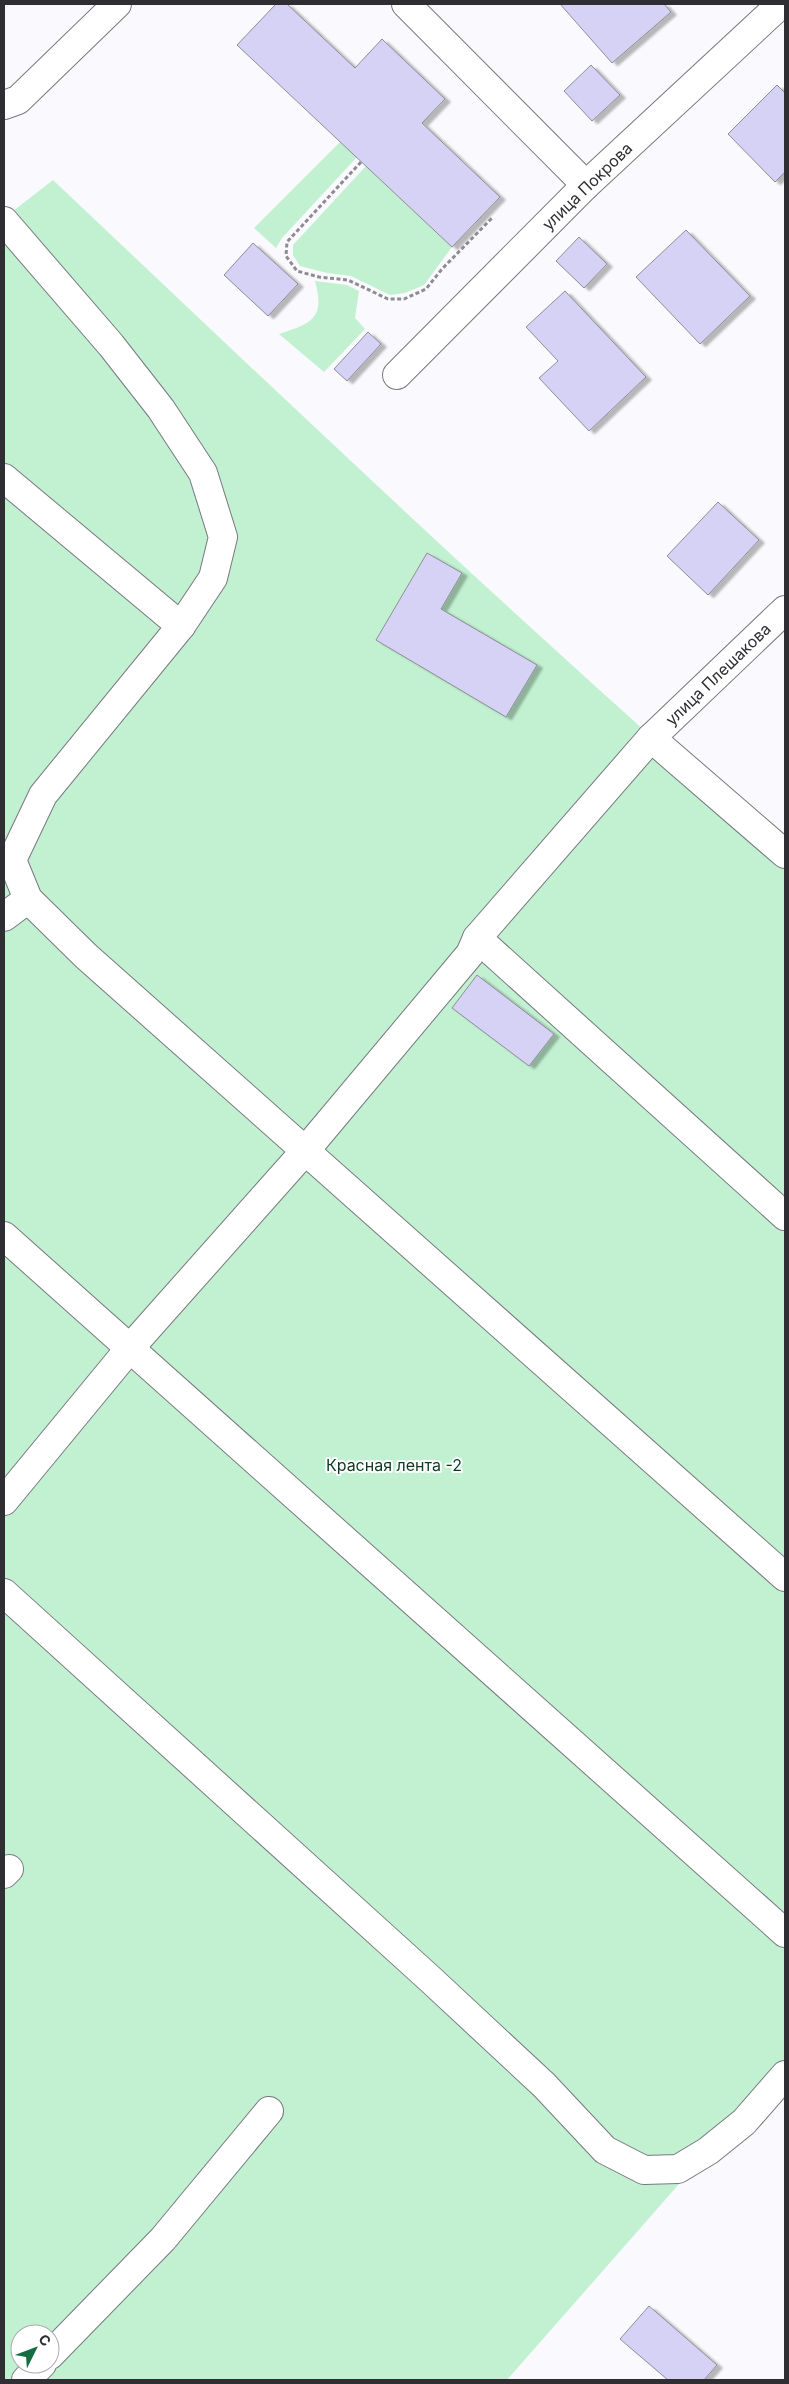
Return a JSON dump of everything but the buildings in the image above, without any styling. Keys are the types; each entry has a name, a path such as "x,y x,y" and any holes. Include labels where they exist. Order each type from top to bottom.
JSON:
{"street":[{"path":"4,105 18,100 118,4"},
{"path":"406,4 586,184"},
{"name":"улица Покрова","path":"397,374 586,184 782,4"},
{"path":"4,221 111,345 161,409 202,473 223,537 213,578 181,626 43,795 12,860 28,899 86,956 785,1577"},
{"path":"4,478 181,626"},
{"name":"улица Плешакова","path":"4,1502 130,1348 305,1151 470,954 477,938 651,738 785,610"},
{"path":"651,738 785,854"},
{"path":"4,917 28,899"},
{"path":"477,938 785,1216"},
{"path":"4,1236 785,1933"},
{"path":"4,1593 429,1978 544,2085 605,2150 644,2170 678,2168 708,2151 744,2122 785,2076"},
{"path":"60,2345 163,2239 269,2111"}],"path":[{"path":"361,162 287,242 286,256 297,271 319,277 348,280 388,299 404,299 426,289 442,268 492,218"}],"green space":[{"path":"340,142 357,157 282,238 276,248 254,228"},
{"path":"366,166 452,247 424,285 405,293 390,295 351,276 327,273 300,266 293,255 293,245"},
{"name":"Красная лента -2","path":"53,180 324,436 507,605 691,772 785,854 785,2075 708,2151 507,2380 4,2380 4,218"},
{"path":"315,281 347,285 359,291 355,318 365,329 324,372 279,334 300,326 314,317 318,303"}]}
